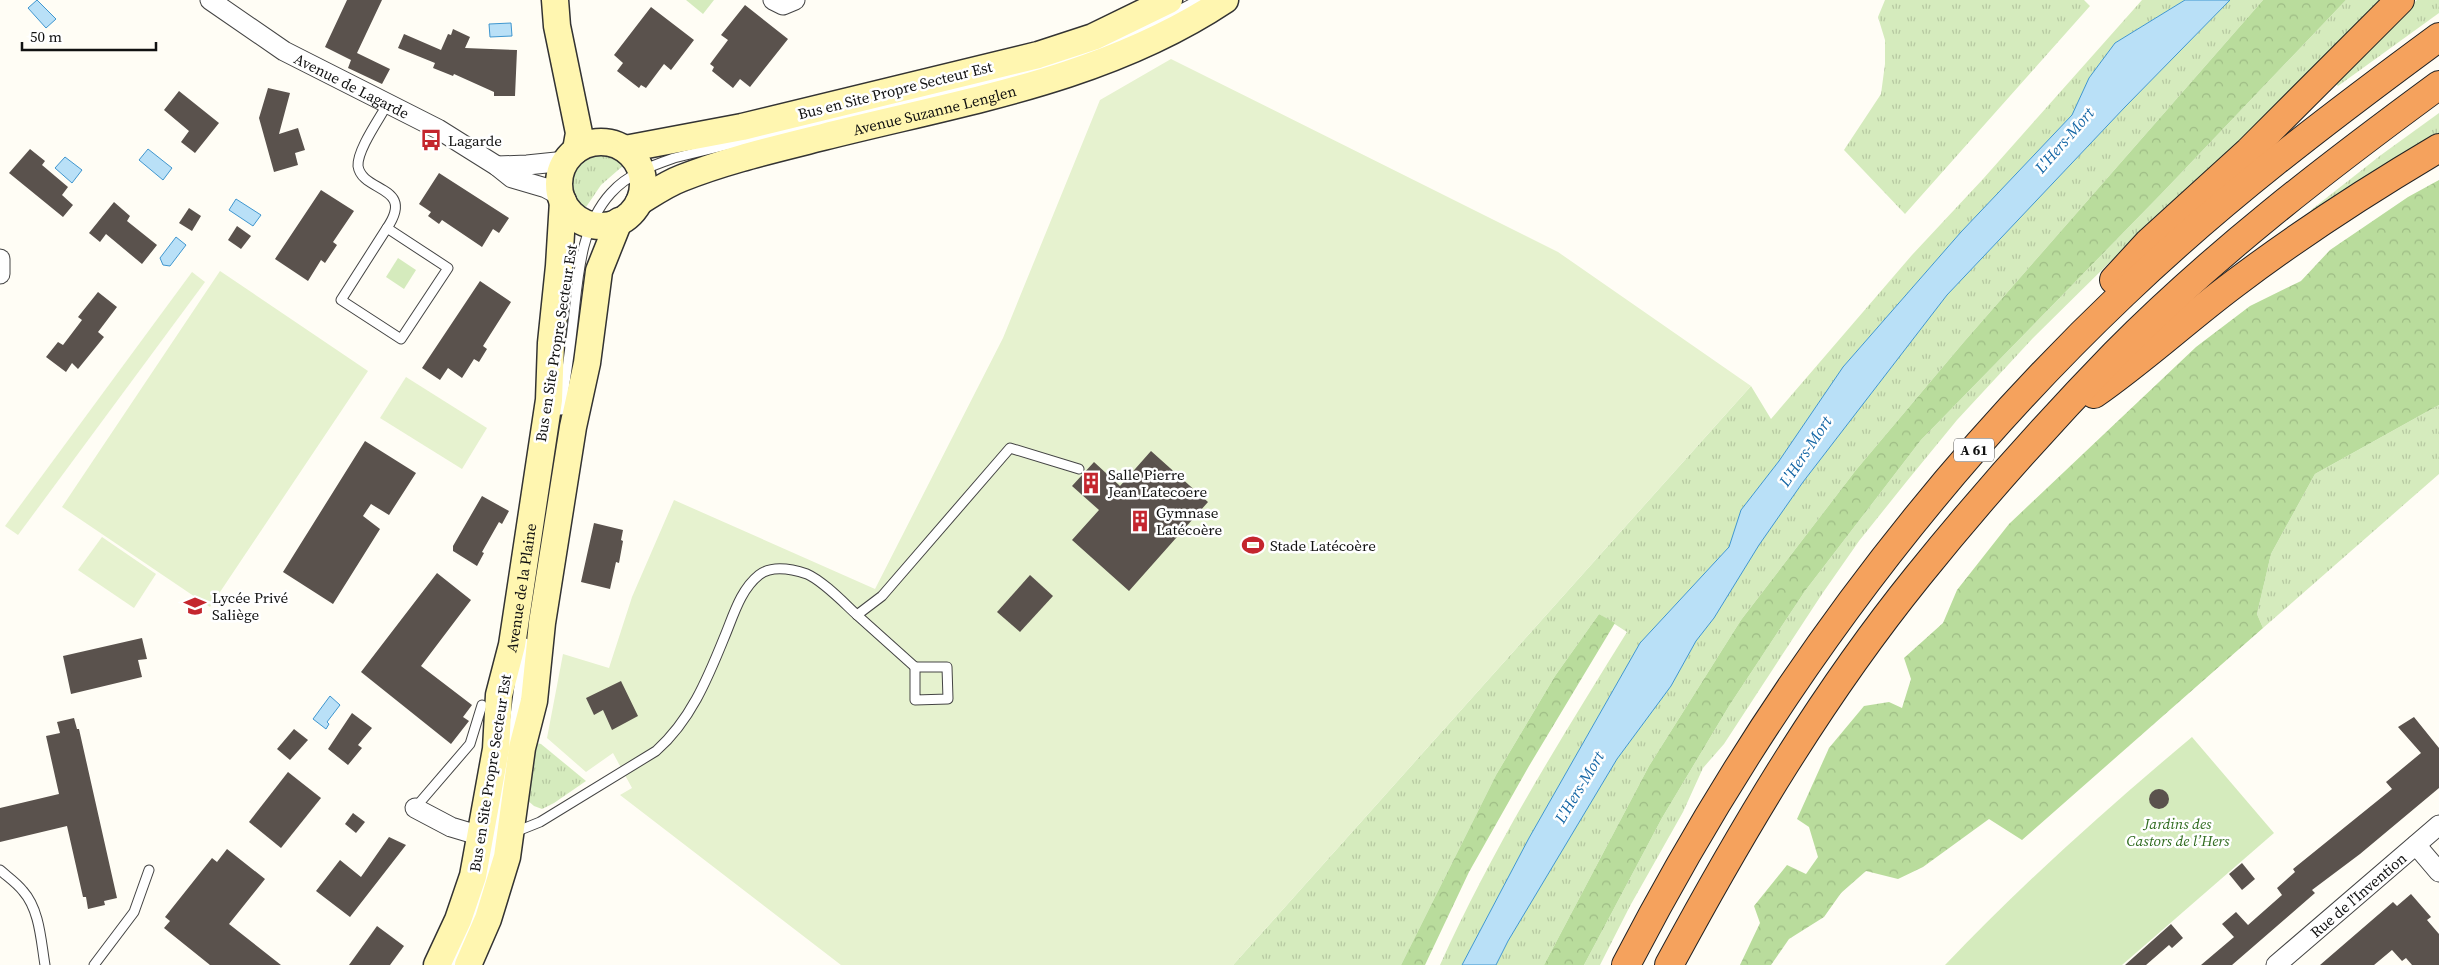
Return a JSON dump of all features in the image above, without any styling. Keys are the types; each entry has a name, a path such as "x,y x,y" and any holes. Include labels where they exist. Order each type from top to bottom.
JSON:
{"highway":[{"path":"2001,420 2063,336 2149,242 2249,151 2400,0"},
{"name":"A 61","path":"1626,965 1675,871 1786,692 1890,550 1946,481 2070,346 2123,294 2222,204 2352,102 2439,37"},
{"name":"A 61","path":"1669,965 1764,798 1826,701 1917,577 2022,453 2116,354 2218,259 2320,174 2439,85"},
{"path":"2053,421 2131,369 2182,323 2299,235 2356,197 2439,148"}],"street":[{"name":"Avenue de Lagarde","path":"210,0 284,51 438,129 497,166 512,178 546,188 562,199"},
{"path":"497,166 521,166 571,155 579,133 557,26 554,0"},
{"path":"773,0 783,5 795,0"},
{"name":"Avenue Suzanne Lenglen","path":"571,155 588,144 616,146 742,127 1038,55 1093,36 1169,0"},
{"name":"Avenue Suzanne Lenglen","path":"619,222 629,215 639,202 682,178 756,154 1050,82 1106,61 1169,33 1225,0"},
{"path":"565,58 616,146 634,158 641,171 642,192 639,202"},
{"name":"Avenue de la Plaine","path":"437,965 466,899 481,836 496,749 499,695 512,645 549,400 550,343 562,199 560,178 571,155"},
{"path":"562,199 572,213 591,224 601,226 619,222"},
{"name":"Avenue de la Plaine","path":"468,965 478,945 507,857 522,748 534,701 542,623 573,427 586,363 599,271 619,222"},
{"path":"0,259 0,274"},
{"path":"415,808 451,827 481,836"},
{"name":"Rue de l'Invention","path":"2276,965 2439,825"},
{"path":"2416,845 2439,872"}],"lane":[{"name":"Bus en Site Propre Secteur Est","path":"558,424 580,268 591,224 611,193 632,175 674,158 1045,67 1100,48 1162,20 1198,0"},
{"path":"387,228 448,268 401,339 341,300 387,228 395,217 395,202 390,196 363,176 358,166 361,153 388,103"},
{"path":"857,615 882,596 1010,448 1079,469"},
{"path":"511,829 520,830 540,822 656,751 672,737 691,710 714,663 745,590 760,574 773,570 788,569 809,575 915,667 947,666 948,699 915,700 915,667"},
{"name":"Bus en Site Propre Secteur Est","path":"452,965 475,916 486,880 494,842 527,630"},
{"path":"415,808 470,744 482,705"},
{"path":"0,870 24,892 31,905 38,925 45,965"},
{"path":"94,965 134,912 149,870"}],"green space":[{"path":"686,0 714,0 703,14"},
{"path":"1885,0 2084,0 2090,6 1905,214 1844,150 1881,94 1885,64 1885,40 1878,17"},
{"path":"2142,0 2185,0 2115,43 2089,78 2072,115 1961,232 1843,367 1779,461 1741,510 1729,547 1640,643 1529,838 1462,965 1440,965 1504,837 1552,754 1627,632 1599,614 1555,676 1496,775 1401,965 1233,965 1751,386 1771,419 1912,255 1983,179"},
{"path":"2230,0 2263,0 1963,343 1856,470 1741,620 1649,766 1544,965 1496,965 1508,941 1617,759 1671,686 1696,641 1714,618 1759,545 1803,482 1947,295 2125,107"},
{"path":"2263,0 2346,0 2163,192 1921,440 1805,591 1729,706 1662,818 1584,965 1544,965 1649,766 1741,620 1856,470 1963,343"},
{"path":"2346,0 2381,0 2268,117 2110,262 2033,338 1957,420 1859,541 1724,744 1703,768 1683,812 1630,906 1600,965 1584,965 1662,818 1729,706 1805,591 1921,440 2163,192"},
{"path":"2417,0 2439,0 2439,13 2338,86 2333,81"},
{"name":"Stade Latécoère","path":"1171,59 1558,252 1751,386 1233,965 841,965 620,795 632,788 613,753 586,772 547,738 563,654 609,668 632,597 674,500 875,589 1003,338 1100,100"},
{"path":"2439,113 2439,139 2315,215 2311,210 2381,155"},
{"path":"595,152 610,153 625,164 601,185 584,210 575,204 570,196 569,178 578,162"},
{"path":"2439,180 2439,405 2315,474 2271,554 2257,614 2263,628 2022,840 1989,819 1923,867 1898,879 1866,871 1841,893 1824,917 1789,939 1771,965 1740,965 1760,923 1754,906 1787,865 1806,874 1818,857 1809,827 1797,819 1829,748 1864,706 1889,702 1902,708 1911,679 1904,658 1943,623 1957,590 2009,524 2196,347 2250,306 2301,281 2330,250 2408,197"},
{"path":"398,258 416,270 404,289 386,277"},
{"path":"220,271 368,371 210,607 62,507"},
{"path":"192,272 205,282 18,535 5,526"},
{"path":"406,377 487,428 462,469 380,418"},
{"path":"2439,405 2439,474 2263,628 2257,614 2271,554 2315,474"},
{"path":"102,537 156,574 134,608 78,570"},
{"path":"1599,614 1615,623 1529,766 1469,872 1425,965 1401,965 1496,775 1555,676"},
{"name":"Jardins des Castors de l’Hers","path":"2192,737 2274,833 2122,965 1945,965 2004,905 2065,848"},
{"path":"537,743 541,744 586,781 542,809 534,806 527,800"}],"water":[{"path":"37,0 56,19 46,28 28,8"},
{"name":"L'Hers-Mort","path":"2185,0 2230,0 2125,107 1947,295 1803,482 1759,545 1714,618 1696,641 1671,686 1617,759 1508,941 1496,965 1462,965 1529,838 1640,643 1729,547 1741,510 1779,461 1843,367 1961,232 2072,115 2089,78 2115,43"},
{"path":"511,23 512,36 490,37 489,24"},
{"path":"148,149 172,168 163,180 139,160"},
{"path":"65,157 82,170 72,183 55,168"},
{"path":"236,199 261,215 253,226 229,210"},
{"path":"176,237 186,245 170,266 163,265 160,258"},
{"path":"330,696 340,705 327,722 329,724 326,729 313,719"}],"building":[{"path":"347,0 382,0 357,53 390,69 382,84 348,68 351,60 325,47"},
{"path":"745,5 788,39 750,87 740,79 733,88 712,71 714,67 710,64 728,40 721,35"},
{"path":"651,7 694,40 671,70 664,64 646,88 641,85 639,88 617,71 623,63 614,55"},
{"path":"453,29 470,37 465,48 517,50 515,96 494,96 494,92 454,74 453,76 433,68 435,63 398,48 404,34 441,50 448,34 451,35"},
{"path":"268,88 290,93 279,134 298,128 305,150 295,153 298,165 274,172 259,118"},
{"path":"179,91 219,123 195,153 181,142 189,131 164,110"},
{"path":"30,149 45,161 42,165 68,187 62,195 73,205 63,217 9,173"},
{"path":"439,173 509,218 499,233 493,229 482,247 442,220 439,224 428,216 431,212 419,204"},
{"path":"321,190 354,211 333,242 337,245 325,263 321,260 308,281 275,259"},
{"path":"114,202 130,216 127,221 157,245 142,264 106,234 100,242 89,233"},
{"path":"189,208 201,216 192,231 179,223"},
{"path":"237,226 251,236 241,249 228,240"},
{"path":"480,281 511,302 483,346 487,349 479,362 474,359 462,378 448,368 440,380 422,368"},
{"path":"98,292 117,307 98,332 104,337 78,369 72,363 66,372 46,357 58,342 63,345 82,320 78,317"},
{"path":"365,441 416,473 389,515 371,504 363,516 380,529 333,604 283,572"},
{"name":"Gymnase Latécoère","path":"1151,451 1208,502 1129,591 1072,540 1099,510 1072,486 1094,462 1120,486"},
{"path":"482,496 509,511 502,524 499,522 482,552 484,553 477,566 453,551 453,546"},
{"path":"594,523 623,530 619,563 616,562 610,589 581,582"},
{"path":"437,573 471,600 421,666 472,705 463,717 469,721 451,744 361,672"},
{"path":"1030,575 1053,596 1020,632 997,612"},
{"path":"142,638 147,659 138,660 142,677 71,694 63,656"},
{"path":"621,681 638,716 612,730 603,710 594,715 586,698"},
{"path":"352,713 372,728 358,745 362,748 348,765 328,749"},
{"path":"2414,717 2439,748 2439,788 2360,854 2312,890 2315,893 2232,965 2201,965 2234,937 2222,924 2236,912 2248,925 2282,895 2277,888 2295,872 2293,869 2392,789 2386,782 2421,753 2398,727"},
{"path":"74,718 77,729 79,729 117,898 104,901 105,905 88,909 86,897 83,897 67,826 0,842 0,808 59,794 46,736 60,733 57,722"},
{"path":"294,729 308,740 290,760 277,749"},
{"path":"288,772 321,798 281,848 249,822"},
{"path":"2159,789 2166,792 2169,799 2166,806 2159,809 2152,806 2149,799 2152,792"},
{"path":"353,813 365,822 356,833 345,824"},
{"path":"389,837 406,845 350,917 316,891 340,860 361,877"},
{"path":"227,849 265,879 229,924 281,965 210,965 164,928 170,921 165,917 212,858 217,862"},
{"path":"2242,863 2255,879 2242,890 2229,874"},
{"path":"2411,894 2431,917 2427,920 2439,934 2439,965 2412,965 2406,958 2402,961 2392,950 2374,965 2320,965 2393,902 2397,906"},
{"path":"2171,924 2183,938 2172,948 2169,945 2146,965 2125,965"},
{"path":"377,926 404,946 390,965 349,965"}],"place":[{"name":"Lagarde","path":"431,140"},
{"name":"Salle Pierre Jean Latecoere","path":"1091,483"},
{"name":"Gymnase Latécoère","path":"1140,521"},
{"name":"Stade Latécoère","path":"1253,545"},
{"name":"Lycée Privé Saliège","path":"195,606"}]}
